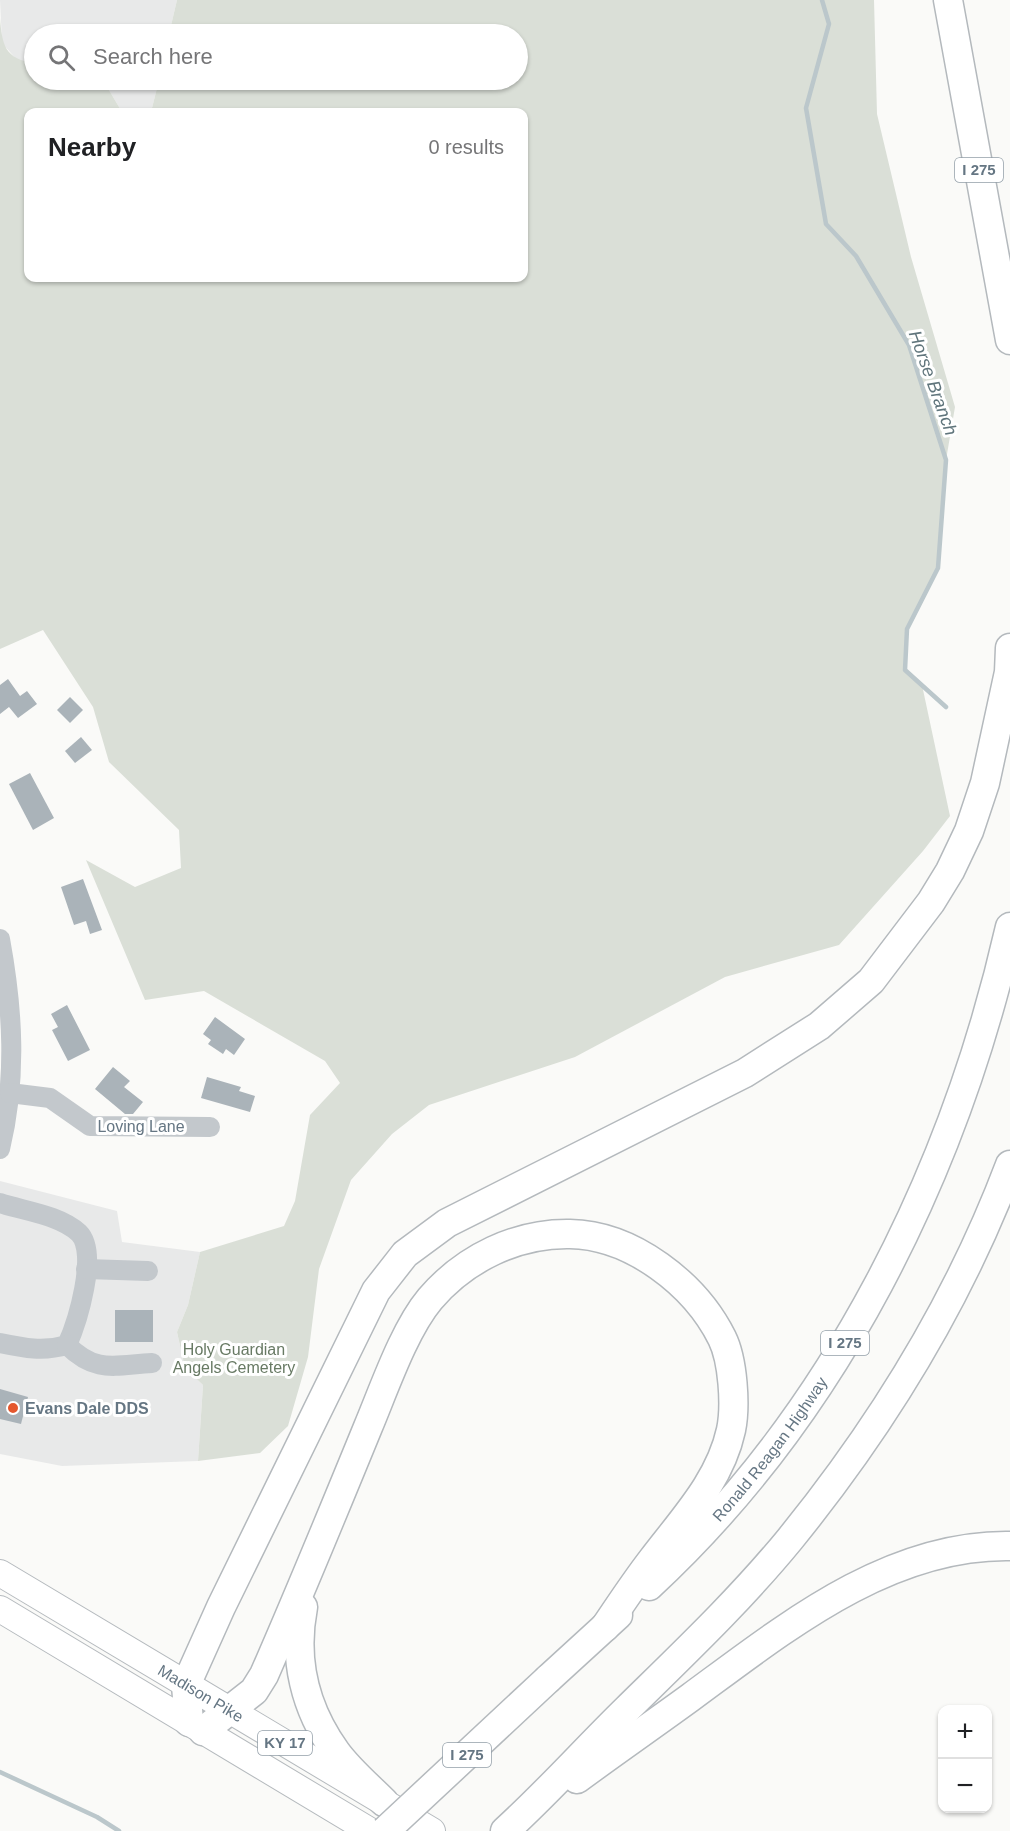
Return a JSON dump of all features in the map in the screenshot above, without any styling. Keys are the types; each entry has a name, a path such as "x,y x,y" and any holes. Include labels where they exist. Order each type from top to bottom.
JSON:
{"highway":[{"name":"I 275","path":"948,0 1010,340"},
{"path":"605,1627 709,1485 732,1428 731,1371 723,1340 697,1300 675,1279 621,1245 572,1234 539,1236 508,1243 452,1277 431,1298 393,1368 264,1675 254,1691 229,1710 196,1727 186,1685 221,1607 376,1292 405,1254 447,1223 745,1073 819,1026 871,981 901,943 950,871 969,831 985,783 1009,672 1010,648"},
{"name":"Ronald Reagan Highway","path":"385,1831 692,1547 810,1397 868,1303 903,1239 939,1157 969,1075 999,977 1010,927"},
{"path":"508,1828 716,1622 789,1540 843,1470 933,1329 986,1222 1010,1165"},
{"path":"508,1828 788,1625 872,1579 939,1554 989,1546 1010,1546"},
{"path":"312,1562 298,1635 303,1684 318,1724 337,1753 384,1802"}],"main road":[{"name":"Madison Pike","path":"0,1573 432,1831"},
{"name":"Madison Pike","path":"0,1609 370,1831"}],"street":[{"path":"0,939 13,1031 10,1093 0,1149"},
{"name":"Loving Lane","path":"10,1093 50,1098 90,1126 210,1127"},
{"path":"0,1203 65,1223 80,1234 86,1247 86,1269 78,1320 67,1345 50,1350 30,1350 0,1343"},
{"path":"86,1269 148,1270"},
{"path":"67,1345 91,1365 152,1363"}],"shaded area":[{"path":"0,0 177,0 171,24 24,24 24,62 18,61 2,43"},
{"path":"109,90 156,90 152,108 120,108"},
{"path":"0,1181 117,1211 122,1242 200,1252 188,1305 177,1332 185,1368 203,1385 198,1461 62,1466 0,1454"}],"green space":[{"name":"Holy Guardian Angels Cemetery","path":"177,0 874,0 877,114 911,257 955,407 946,460 938,568 907,629 905,670 922,685 950,816 923,851 839,945 725,977 575,1057 429,1105 392,1134 351,1180 319,1269 308,1357 288,1426 260,1453 198,1461 203,1385 185,1368 177,1332 188,1305 200,1252 284,1226 295,1201 310,1115 340,1083 325,1061 204,991 145,1000 86,860 135,887 181,868 179,830 109,762 93,707 43,630 0,649 0,18 2,36 7,49 24,61 24,90 109,90 120,108 24,108 24,282 528,282 528,108 152,108 156,90 528,90 528,24 171,24"}],"building":[{"path":"8,679 20,696 27,691 37,704 18,718 9,707 0,714 0,685"},
{"path":"70,697 83,710 70,723 57,710"},
{"path":"81,737 92,750 75,763 65,751"},
{"path":"30,773 54,818 33,830 9,784"},
{"path":"83,879 102,930 90,934 86,921 74,925 61,887"},
{"path":"67,1005 90,1050 68,1061 52,1030 58,1027 51,1014"},
{"path":"215,1017 245,1039 234,1055 226,1049 223,1054 208,1044 211,1040 203,1034"},
{"path":"113,1067 130,1081 124,1087 143,1102 133,1114 125,1114 95,1089"},
{"path":"207,1077 241,1087 239,1091 255,1096 250,1112 201,1098"},
{"path":"115,1310 153,1310 153,1342 115,1342"},
{"name":"Evans Dale DDS","path":"0,1389 28,1397 21,1424 0,1419"}],"waterway":[{"name":"Horse Branch","path":"822,0 829,24 806,108 826,224 856,256 909,345 946,460 938,568 907,629 905,670 946,707"},
{"path":"0,1772 97,1817 119,1831"}],"place":[{"name":"Evans Dale DDS","path":"13,1408"}]}
